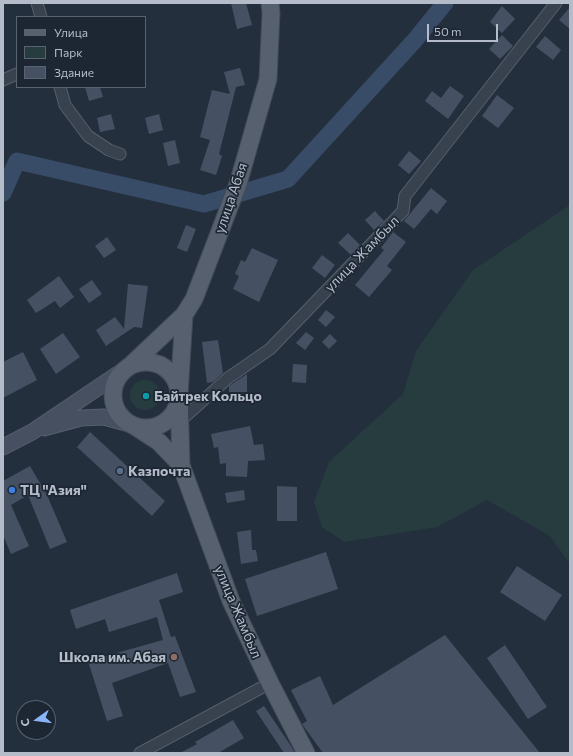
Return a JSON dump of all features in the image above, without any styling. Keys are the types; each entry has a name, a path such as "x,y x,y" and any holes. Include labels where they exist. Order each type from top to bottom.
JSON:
{"main road":[{"name":"улица Абая","path":"130,366 184,315 194,299 238,184 268,79 271,13 270,3"},
{"name":"улица Жамбыл","path":"184,315 179,395 181,465 231,601 306,753"},
{"path":"3,446 32,432 130,366 149,362 163,367 174,377 178,386 179,395 177,406 172,416 164,423 154,427 143,428 104,418 82,418 32,432"},
{"path":"130,366 122,372 116,381 113,391 114,402 118,411 124,420 133,425"},
{"name":"улица Жамбыл","path":"133,425 160,442 181,465"}],"street":[{"path":"37,3 41,16"},
{"name":"улица Жамбыл","path":"179,422 228,378 270,349 403,211 405,196 556,3"},
{"path":"3,80 16,74"},
{"path":"60,88 64,105 88,136 108,150 120,154"},
{"path":"140,753 270,682"}],"green space":[{"path":"570,205 570,564 550,536 487,500 437,527 344,542 322,527 314,502 329,462 403,394 416,351 473,270"},
{"path":"145,380 156,384 160,395 156,406 145,410 134,406 130,395 134,384"}],"building":[{"path":"231,3 246,3 252,25 237,29"},
{"path":"502,6 515,19 502,33 490,22"},
{"path":"570,7 570,29 559,20"},
{"path":"502,35 513,46 500,59 489,49"},
{"path":"545,36 561,50 553,60 536,47"},
{"path":"240,68 245,85 236,87 219,154 222,156 216,175 200,170 210,140 200,137 212,90 230,94 224,72"},
{"path":"450,86 464,96 448,119 425,101 432,91 441,98"},
{"path":"85,88 100,88 103,97 89,101"},
{"path":"497,95 514,108 498,128 482,116"},
{"path":"111,114 115,129 100,132 97,118"},
{"path":"159,114 163,130 149,134 145,118"},
{"path":"175,140 180,163 168,166 163,143"},
{"path":"409,151 421,161 409,174 398,165"},
{"path":"431,188 447,201 437,214 431,209 414,229 404,221"},
{"path":"375,211 384,221 374,230 365,220"},
{"path":"186,225 196,229 187,252 177,248"},
{"path":"393,232 406,242 387,266 392,270 369,297 355,285 384,250 381,248"},
{"path":"348,233 360,245 351,255 338,243"},
{"path":"107,237 116,250 104,258 95,246"},
{"path":"252,248 278,260 259,302 233,289 239,276 235,274 241,260 245,262"},
{"path":"322,255 335,265 325,278 312,268"},
{"path":"59,276 74,297 60,308 55,301 36,313 27,300"},
{"path":"92,280 102,294 89,303 79,289"},
{"path":"128,284 148,286 142,328 134,327 106,346 96,330 115,317 124,329"},
{"path":"326,310 335,317 326,327 318,320"},
{"path":"306,332 314,338 305,350 296,343"},
{"path":"63,333 80,357 56,374 40,349"},
{"path":"330,334 337,341 329,349 322,342"},
{"path":"218,340 223,373 213,382 207,383 202,342"},
{"path":"23,352 37,380 3,398 3,362"},
{"path":"293,364 307,365 306,383 292,382"},
{"path":"247,374 247,392 229,392 229,386"},
{"path":"250,426 254,445 263,444 265,460 248,461 247,477 226,476 226,463 220,464 218,447 214,448 211,434"},
{"path":"90,432 165,501 152,516 77,447"},
{"path":"30,466 47,495 67,542 50,549 28,495 11,505 29,546 11,554 3,535 3,481"},
{"path":"277,486 297,487 297,521 277,521"},
{"path":"244,490 245,500 227,503 225,493"},
{"path":"251,530 252,550 256,550 258,561 241,564 237,532"},
{"path":"326,552 338,589 257,616 245,579"},
{"path":"517,566 562,595 545,621 500,592"},
{"path":"177,573 183,592 159,600 171,637 175,636 196,692 180,697 168,663 112,683 123,716 107,721 88,661 163,640 157,617 109,632 105,619 76,629 70,610"},
{"path":"445,635 540,753 323,753 302,724 307,721 291,690 320,676 333,705"},
{"path":"505,645 547,707 528,719 487,658"},
{"path":"264,706 295,753 284,753 256,711"},
{"path":"233,720 244,738 218,753 180,753 197,744 195,742"}],"waterway":[{"path":"3,193 17,161 204,204 288,179 415,40 445,3"}],"place":[{"name":"Байтрек Кольцо","path":"146,396"},
{"name":"Казпочта","path":"120,471"},
{"name":"ТЦ \"Азия\"","path":"12,490"},
{"name":"Школа им. Абая","path":"174,657"}]}
